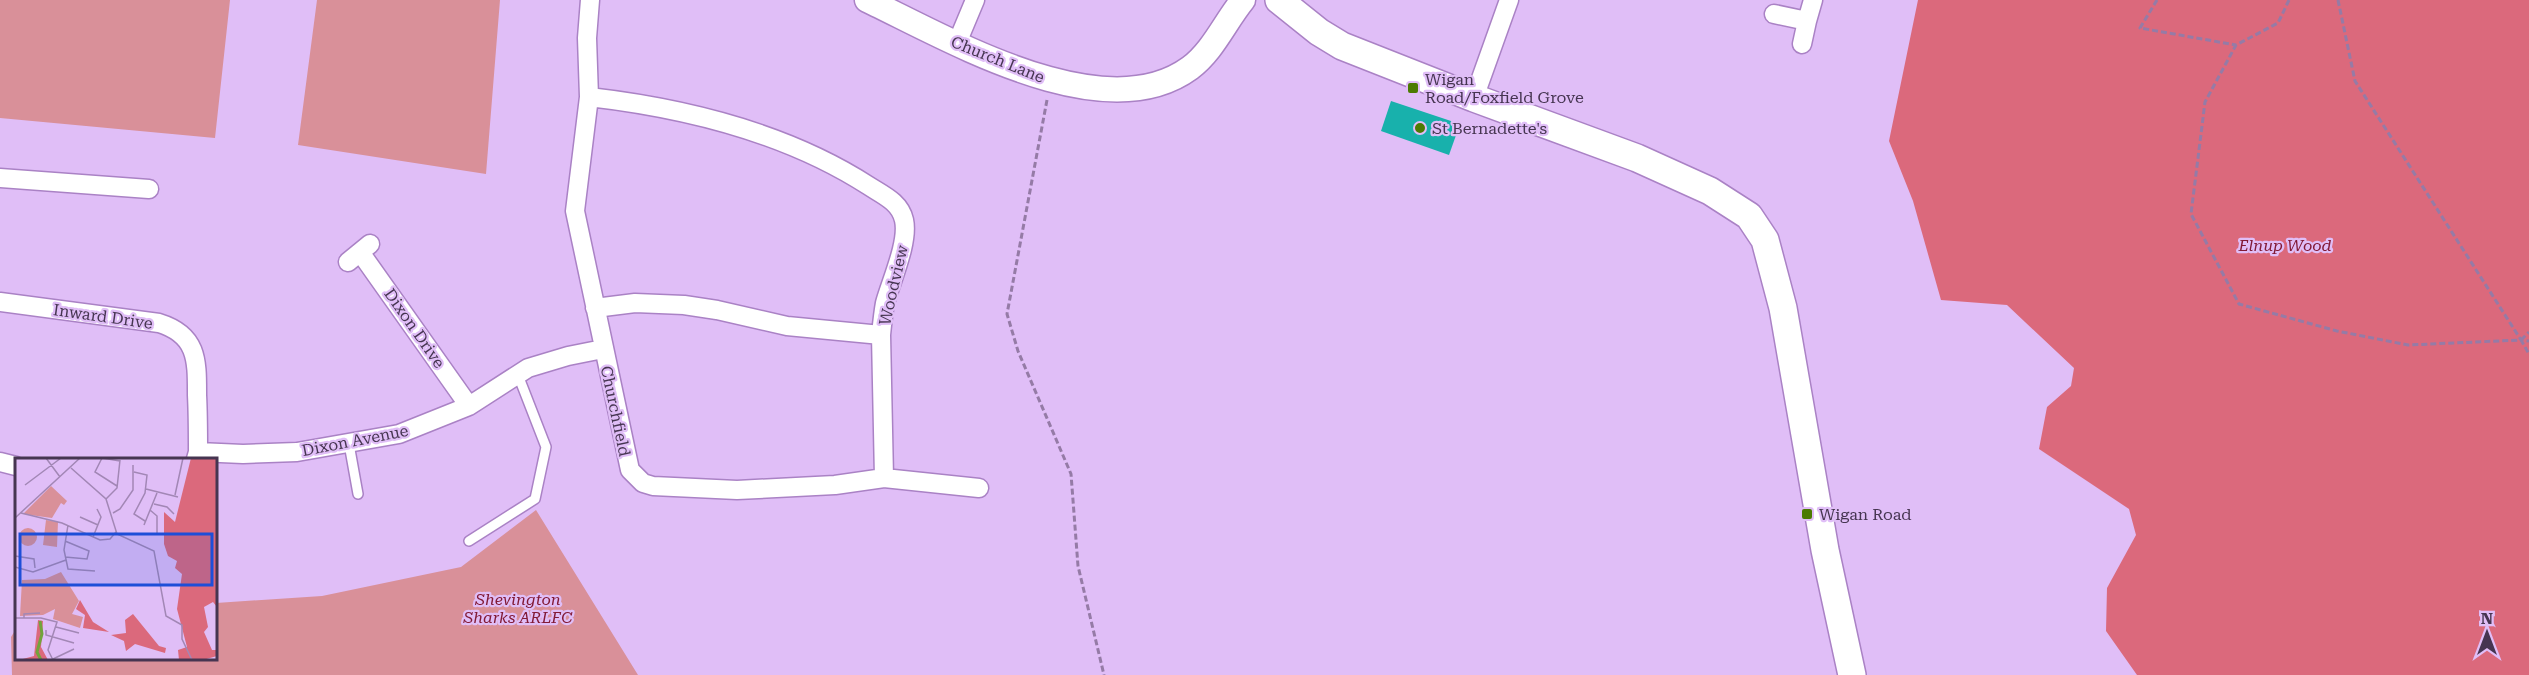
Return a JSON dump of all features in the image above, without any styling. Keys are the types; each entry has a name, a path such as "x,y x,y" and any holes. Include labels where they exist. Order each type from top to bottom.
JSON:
{"main road":[{"path":"1279,0 1319,32 1342,46 1474,98 1608,146 1729,202 1749,216 1757,227 1770,256 1783,308 1825,550 1852,675"}],"street":[{"name":"Churchfield","path":"590,0 587,38 589,97 575,211 630,470 643,483 653,486 737,490 835,485 884,478 978,489"},
{"name":"Church Lane","path":"867,0 957,43 1050,81 1091,88 1123,89 1163,82 1178,76 1198,61 1243,0"},
{"path":"957,43 975,0"},
{"path":"1474,98 1509,0"},
{"path":"1802,44 1813,0"},
{"path":"1774,14 1807,21"},
{"name":"Woodview","path":"589,97 667,109 789,144 857,178 892,200 902,213 905,229 884,307 881,335 787,327 729,312 684,305 634,303 595,308"},
{"path":"0,178 149,189"},
{"name":"Dixon Drive","path":"359,253 469,406"},
{"name":"Inward Drive","path":"0,302 159,323 178,332 192,347 197,365 197,456"},
{"path":"881,335 884,478"},
{"name":"Dixon Avenue","path":"197,456 269,454 349,444 399,434 469,406 518,375 548,362 603,349"},
{"path":"0,462 15,466"}],"lane":[{"path":"469,541 535,499 546,447 518,375"},
{"path":"349,444 358,494"}],"path":[{"path":"2157,0 2140,28 2236,45"},
{"path":"2289,0 2278,23 2236,45 2205,102 2191,214 2239,304 2337,331 2408,345 2529,341"},
{"path":"2338,0 2355,81 2529,354"},
{"path":"1050,81 1007,314 1018,351 1071,474 1078,566 1104,675"},
{"path":"2521,340 2529,332"}],"green space":[{"path":"0,0 230,0 215,138 0,118"},
{"path":"317,0 500,0 486,174 298,145"},
{"name":"Elnup Wood","path":"1918,0 2529,0 2529,675 2137,675 2106,631 2107,588 2136,535 2129,509 2039,449 2047,407 2071,386 2074,368 2007,305 1941,300 1913,201 1889,141"},
{"name":"Shevington Sharks ARLFC","path":"536,510 638,675 12,675 11,637 15,631 15,660 218,660 218,603 322,596 461,567"}],"building":[{"name":"St Bernadette's","path":"1391,101 1460,124 1449,155 1381,131"}],"place":[{"name":"Wigan Road/Foxfield Grove","path":"1413,88"},
{"name":"St Bernadette's","path":"1420,128"},
{"name":"Wigan Road","path":"1807,514"}]}
